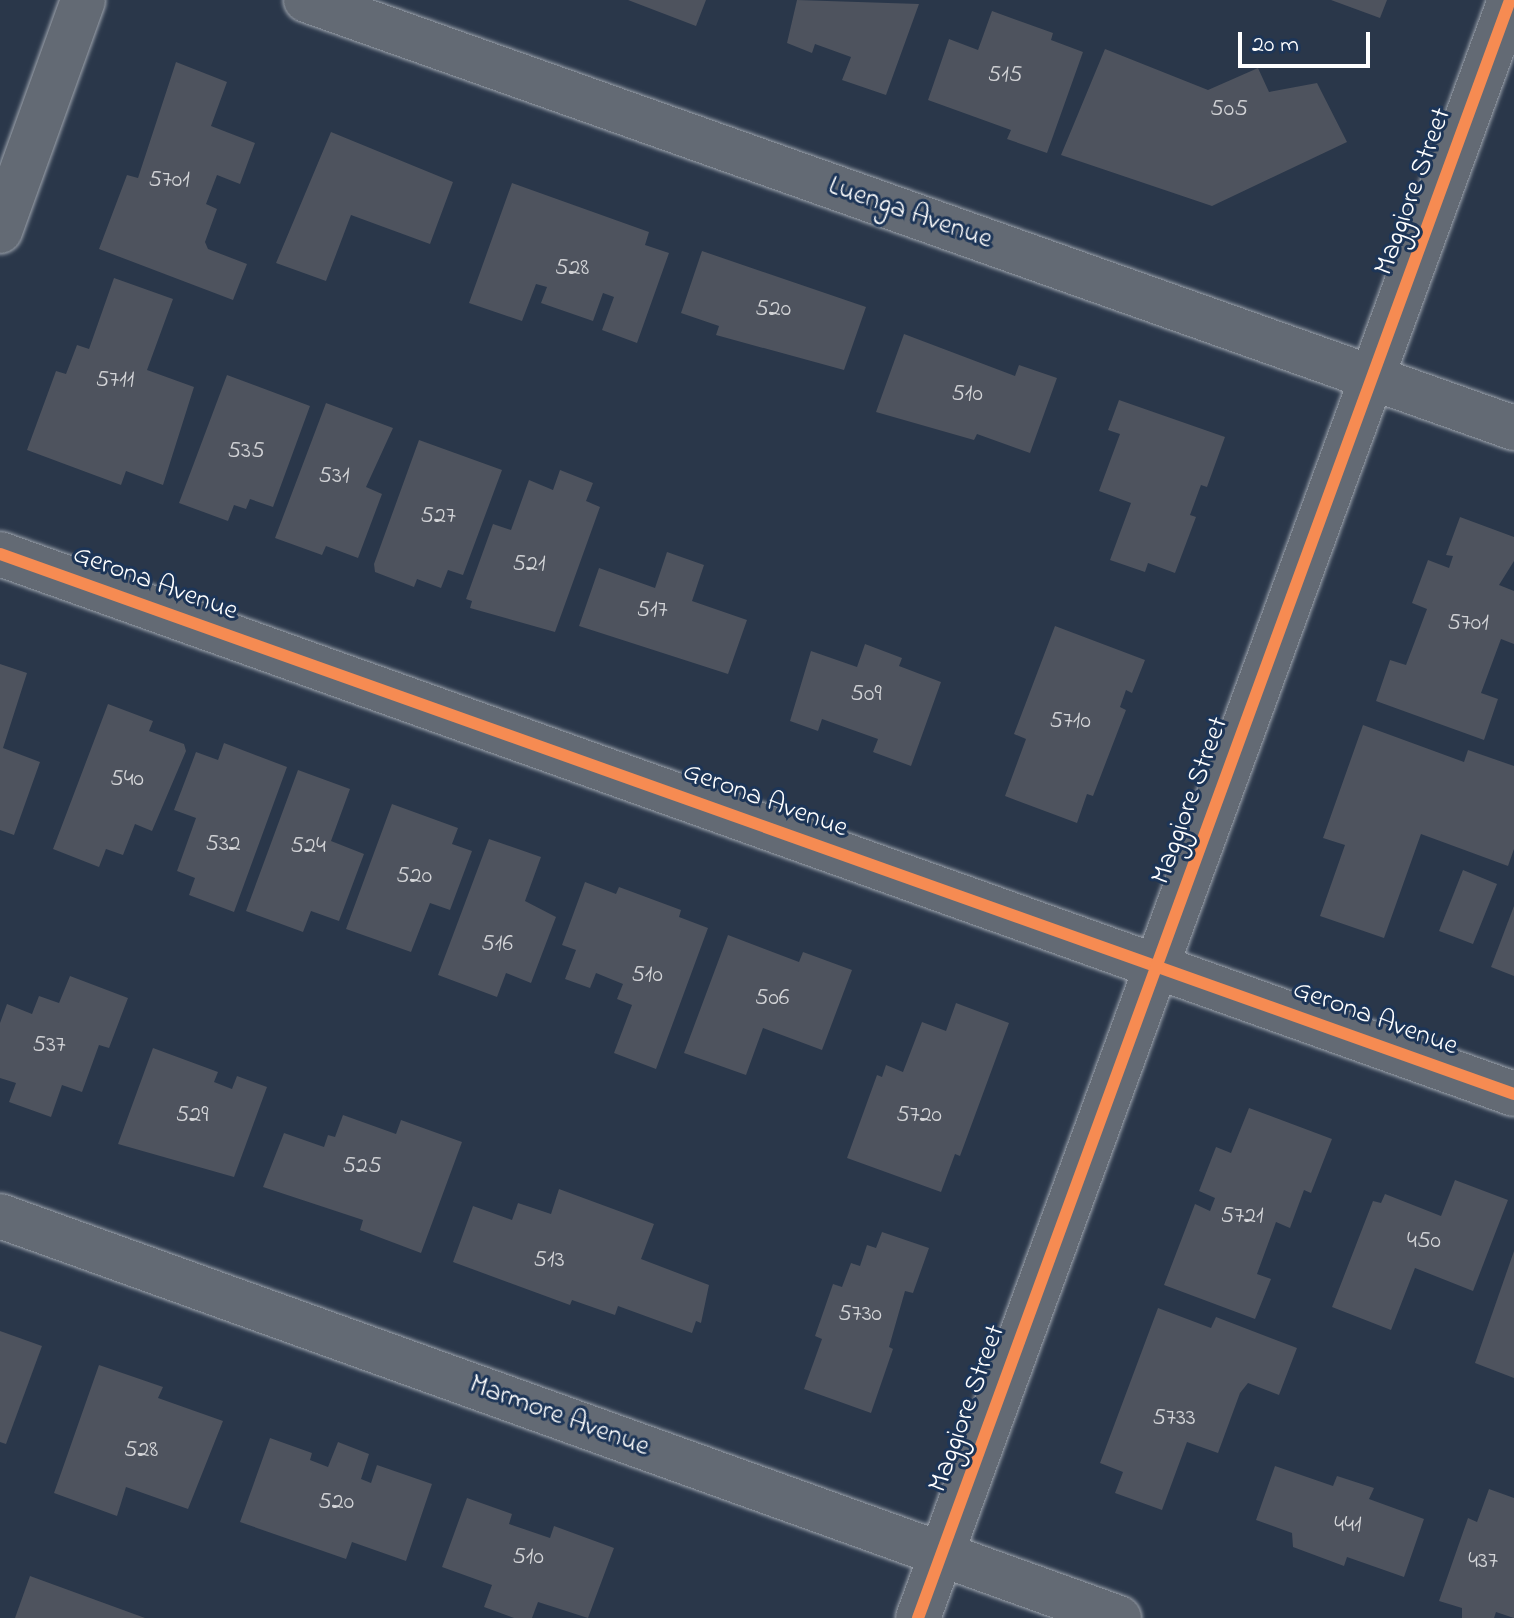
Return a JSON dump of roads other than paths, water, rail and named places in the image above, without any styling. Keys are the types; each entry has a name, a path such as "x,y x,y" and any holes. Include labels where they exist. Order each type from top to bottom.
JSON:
{"street":[{"path":"0,231 83,0"},
{"name":"Luenga Avenue","path":"306,0 1514,428"},
{"name":"Maggiore Street","path":"918,1618 1510,0"},
{"name":"Gerona Avenue","path":"0,554 1514,1094"},
{"name":"Marmore Avenue","path":"0,1216 1119,1618"}]}
